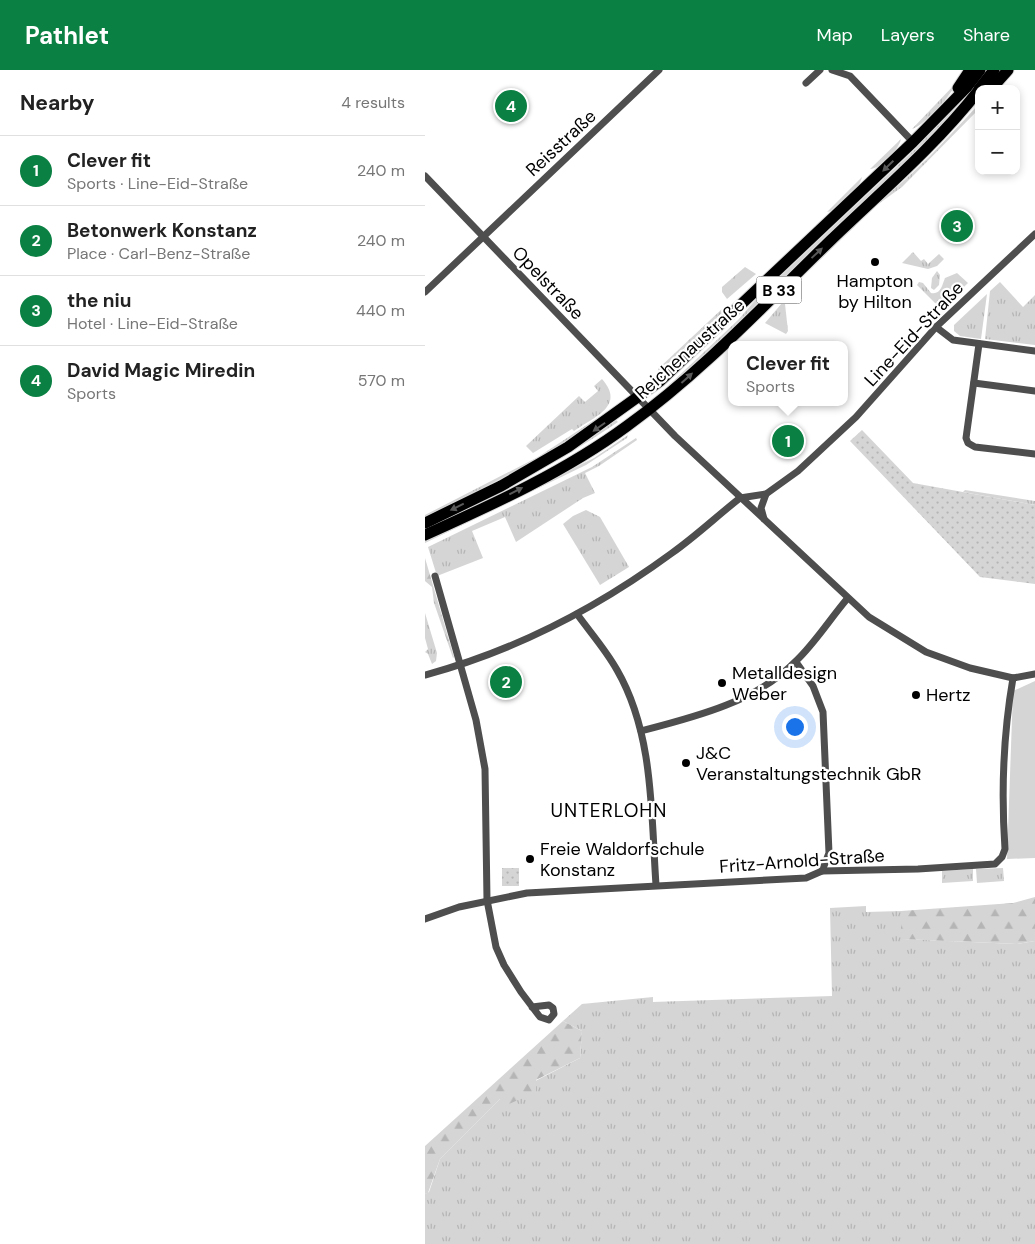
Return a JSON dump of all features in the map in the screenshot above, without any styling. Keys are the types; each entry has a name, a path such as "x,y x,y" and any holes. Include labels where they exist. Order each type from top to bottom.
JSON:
{"main road":[{"name":"B 33","path":"947,107 970,70"},
{"name":"Reichenaustraße","path":"425,523 501,486 540,464 589,434 638,399 678,365 913,142 980,70"},
{"name":"Reichenaustraße","path":"982,85 994,70"},
{"path":"995,85 1008,70"},
{"name":"Reichenaustraße","path":"425,536 577,459 649,409 742,327 975,94"},
{"name":"B 33","path":"967,104 975,100"}],"street":[{"name":"Reisstraße","path":"425,292 659,70"},
{"path":"806,84 820,70"},
{"path":"832,70 851,76 913,142"},
{"name":"Opelstraße","path":"425,176 638,399 847,599 885,628 926,652 970,668 1013,678"},
{"name":"Line-Eid-Straße","path":"740,498 766,494 798,471 856,417 936,327 1035,234"},
{"path":"936,327 953,340 1035,351"},
{"path":"979,344 966,438 968,443 975,447 1035,454"},
{"path":"974,383 1035,391"},
{"path":"764,520 761,508 766,494"},
{"path":"425,675 498,652 577,614 623,588 673,553 740,498"},
{"path":"435,576 476,720 485,769 487,900 501,961 532,1007"},
{"path":"641,730 684,720 729,704 759,688 796,662 847,599"},
{"path":"577,614 617,669 641,730 650,792 656,885"},
{"path":"796,662 813,686 823,712 829,853 823,871"},
{"path":"1013,678 1035,674"},
{"name":"Fritz-Arnold-Straße","path":"425,919 487,900 545,891 806,878 823,871 918,869 995,864 1002,857 1005,849 1002,762 1005,722 1013,678"}],"green space":[{"path":"986,70 988,70 933,135 671,387 669,385 738,320 758,297 909,155 961,101"},
{"path":"957,82 950,94 924,122 912,129"},
{"path":"975,108 975,113 902,187 877,205 740,337 739,335 876,203 917,169"},
{"path":"901,139 889,158 879,166 870,169"},
{"path":"862,177 848,198 837,208 827,212"},
{"path":"913,252 921,261 924,259 928,264 939,254 944,259 937,266 928,269 902,263"},
{"path":"745,267 756,274 727,299 722,292 722,287"},
{"path":"937,271 940,275 939,285 934,290 931,288 932,278"},
{"path":"957,273 968,283 941,309 917,285 919,282 923,283 931,293 934,293 941,289 945,278"},
{"path":"1000,282 1023,307 1035,295 1035,345 985,339 990,291"},
{"path":"987,294 981,339 960,336 954,331 954,325"},
{"path":"782,303 785,304 788,331 786,334 765,323"},
{"path":"723,308 722,313 658,373 658,369"},
{"path":"602,379 609,388 611,397 605,410 574,431 572,429 533,453 526,446 579,396 585,402 598,391 594,386"},
{"path":"608,411 611,412 539,459 425,518 425,515 538,457"},
{"path":"616,420 618,422 547,466 425,531 425,528 577,447"},
{"path":"862,430 913,483 1035,505 1035,584 980,577 850,441"},
{"path":"628,435 627,438 586,465 425,543 425,541 594,458"},
{"path":"636,438 637,440 599,466 585,473 595,493 583,498 516,542 505,517 472,531 483,558 437,576 428,547 592,467"},
{"path":"965,490 1035,501 1035,505 963,492"},
{"path":"586,510 600,517 629,567 600,585 563,524 573,516"},
{"path":"425,558 453,658 434,603 432,587 425,581"},
{"path":"425,613 437,653 436,661 432,664 428,654 425,652 428,649 425,638"},
{"path":"1035,681 1035,858 1007,859 1013,691"},
{"path":"502,868 519,868 519,886 502,886"},
{"path":"1003,868 1004,881 977,883 976,869"},
{"path":"973,869 973,881 942,883 942,871"},
{"path":"1035,897 1035,941 1017,944 901,939 901,911 1013,903"},
{"path":"866,906 866,912 901,911 902,939 1017,944 1035,941 1035,1244 425,1244 425,1194 429,1192 440,1159 500,1099 580,1058 582,1031 563,1021 582,1004 653,997 653,1002 832,996 830,908"},
{"path":"563,1021 582,1031 580,1058 536,1080 536,1092 509,1104 500,1099 440,1159 428,1193 425,1194 425,1146"}],"place":[{"name":"David Magic Miredin","path":"511,106"},
{"name":"the niu","path":"957,226"},
{"name":"Hampton by Hilton","path":"875,262"},
{"name":"Clever fit","path":"788,441"},
{"name":"Betonwerk Konstanz","path":"506,682"},
{"name":"Metalldesign Weber","path":"722,683"},
{"name":"Hertz","path":"916,695"},
{"name":"J&C Veranstaltungstechnik GbR","path":"686,763"},
{"name":"Freie Waldorfschule Konstanz","path":"530,859"}],"district":[{"name":"UNTERLOHN","path":"609,810"}]}
